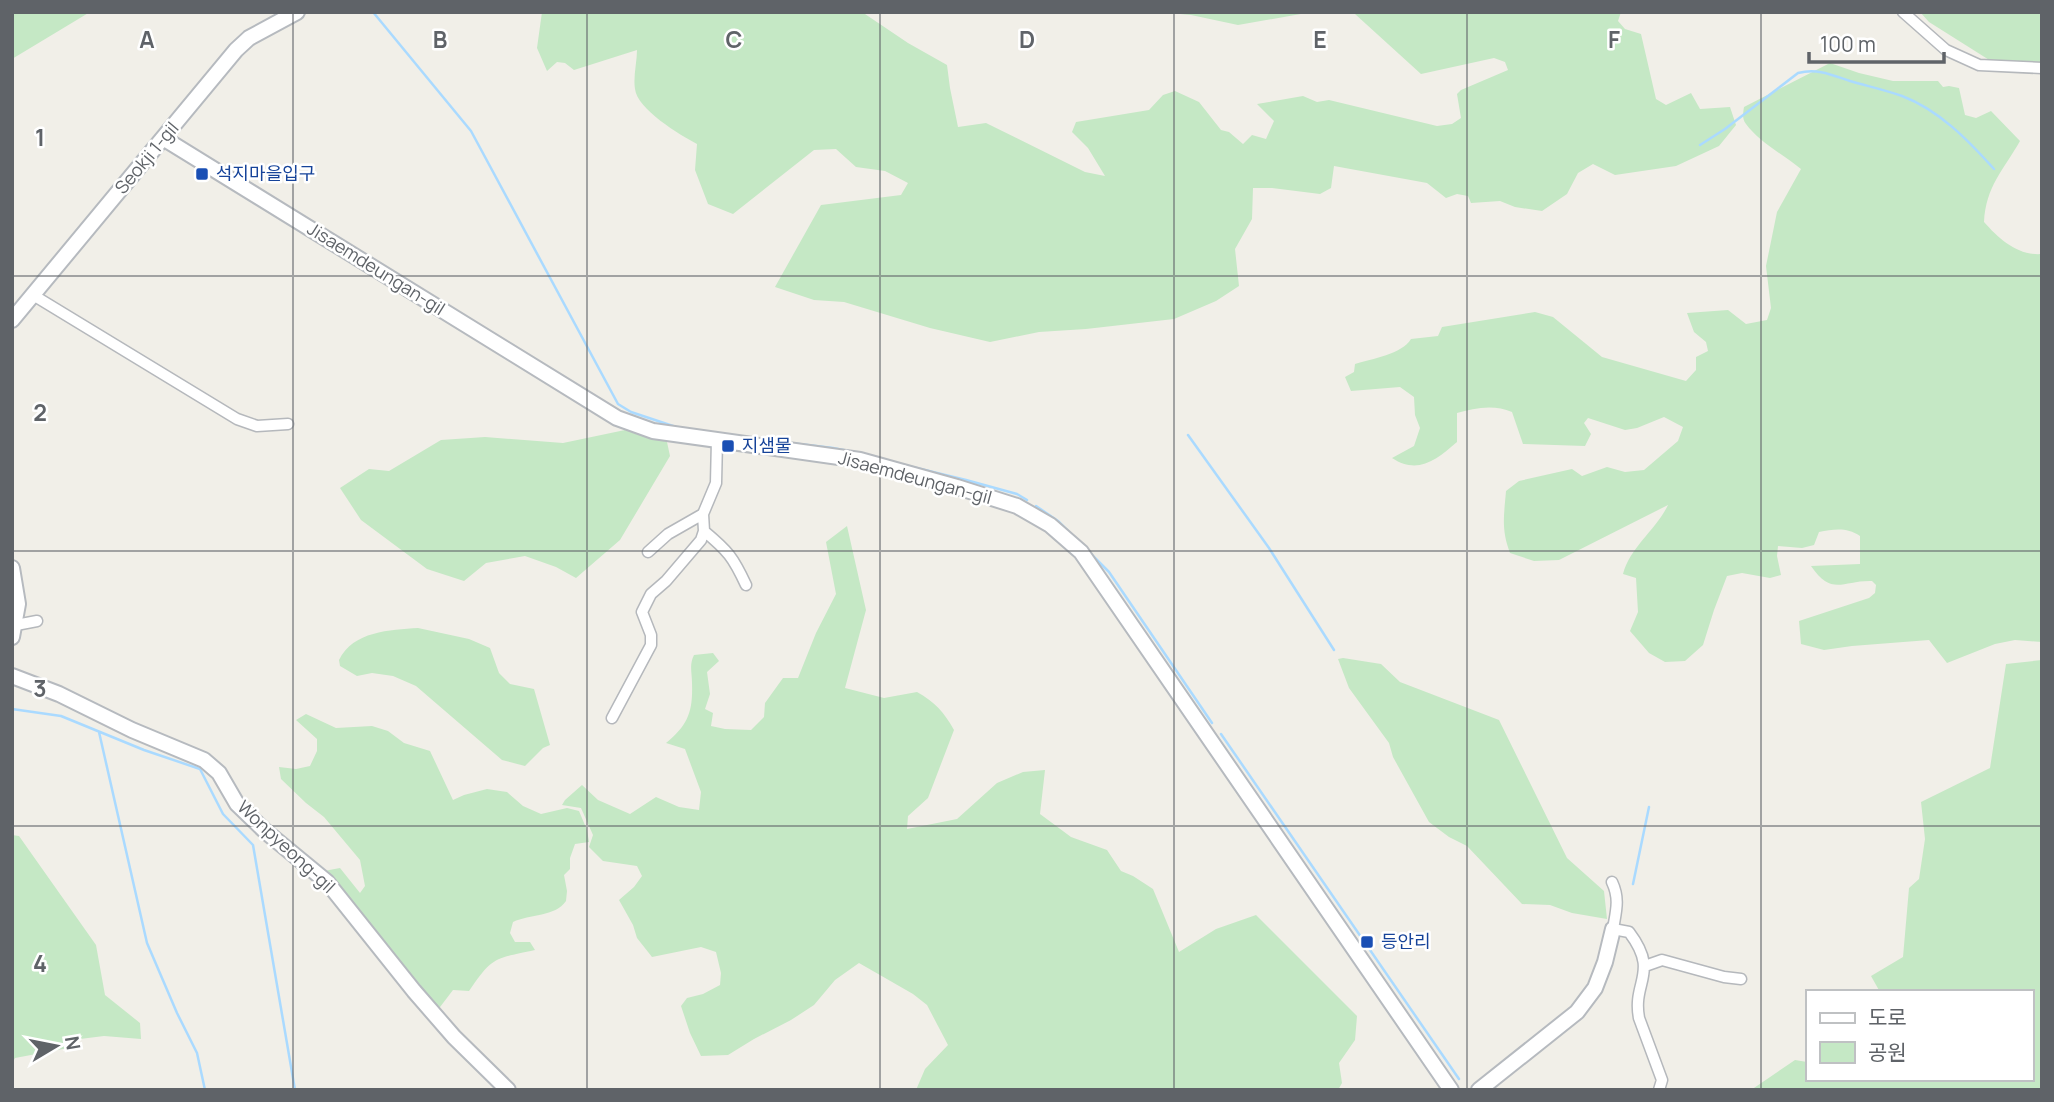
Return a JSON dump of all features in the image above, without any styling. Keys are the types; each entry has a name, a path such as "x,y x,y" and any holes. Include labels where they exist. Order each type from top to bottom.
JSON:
{"street":[{"name":"Seokji 1-gil","path":"12,320 39,299 163,138 236,50 249,38 297,12"},
{"path":"1903,12 1945,50 1979,65 2042,68"},
{"name":"Jisaemdeungan-gil","path":"163,138 617,418 653,431 860,460 1017,506 1050,525 1081,552 1451,1090"},
{"path":"39,299 237,419 257,426 288,424"},
{"path":"612,718 651,645 651,635 642,612 651,594 666,581 701,540 704,531 703,514 716,483 717,440"},
{"path":"648,552 668,534 703,514"},
{"path":"704,531 734,558 746,585"},
{"path":"12,568 18,604 14,631"},
{"path":"14,631 37,621"},
{"name":"Wonpyeong-gil","path":"12,676 59,694 132,730 204,760 219,773 237,804 327,882 454,1037 508,1090"},
{"path":"1479,1090 1577,1012 1595,988 1605,962 1618,904 1612,882"},
{"path":"1613,929 1629,932 1640,946 1645,966 1637,1009 1662,1080 1659,1090"},
{"path":"1645,966 1662,960 1741,979"}],"green space":[{"path":"12,12 90,12 12,59"},
{"path":"542,12 862,12 947,65 958,127 986,123 1085,172 1105,176 1088,148 1072,132 1076,122 1149,110 1163,95 1175,91 1199,102 1221,130 1229,132 1243,144 1252,135 1266,139 1274,121 1257,104 1303,96 1317,102 1329,100 1437,126 1452,124 1461,118 1457,94 1461,90 1508,70 1505,62 1494,58 1421,74 1355,14 1347,12 1621,12 1618,21 1625,29 1641,34 1656,99 1666,105 1691,93 1700,109 1730,107 1736,125 1719,146 1676,166 1615,175 1593,164 1578,173 1567,194 1542,211 1515,207 1500,201 1471,203 1468,196 1457,194 1446,198 1427,183 1334,166 1331,188 1320,194 1253,188 1252,219 1235,249 1239,286 1216,301 1174,319 1039,332 990,342 930,328 844,302 814,300 775,287 821,205 901,195 908,183 885,171 856,167 836,149 814,150 733,214 708,204 695,170 697,144 660,121 638,97 635,89 637,50 574,70 565,63 557,62 547,71 537,48"},
{"path":"1159,12 1312,12 1238,25 1191,15"},
{"path":"1920,12 2042,12 2042,65 1994,63 1929,22"},
{"path":"1830,63 1893,81 1938,81 1943,87 1959,88 1965,115 1976,118 1991,111 2020,141 1992,188 1984,222 2017,249 2042,254 2042,642 2015,640 1995,644 1947,663 1929,640 1824,650 1801,644 1799,621 1869,598 1875,593 1876,585 1872,581 1832,584 1818,576 1811,566 1860,564 1860,536 1850,531 1835,530 1819,532 1814,545 1802,548 1778,546 1781,575 1770,578 1742,573 1727,576 1703,645 1685,661 1665,662 1649,653 1630,631 1638,612 1636,578 1623,574 1631,555 1668,505 1559,560 1534,561 1510,553 1504,529 1506,491 1519,481 1572,469 1582,476 1607,467 1625,472 1644,470 1678,441 1683,427 1664,417 1625,430 1588,418 1584,423 1591,434 1585,446 1523,444 1512,412 1491,407 1477,408 1457,413 1457,442 1426,463 1410,465 1392,458 1414,446 1420,428 1415,415 1414,397 1400,387 1351,391 1345,377 1354,372 1355,364 1401,349 1411,339 1438,336 1442,327 1535,312 1553,317 1602,357 1686,381 1696,370 1696,357 1708,351 1706,342 1694,332 1687,313 1728,310 1746,324 1767,320 1771,308 1766,266 1777,212 1801,169 1751,130 1744,120 1744,107"},
{"path":"625,430 667,442 670,456 620,540 576,578 556,567 525,556 486,563 464,581 427,569 361,520 340,488 369,469 389,471 441,440 485,437 563,443"},
{"path":"847,526 866,610 845,688 884,698 917,692 939,708 954,730 928,798 908,816 907,829 957,819 997,783 1023,772 1045,770 1040,814 1071,837 1107,850 1121,871 1153,889 1179,952 1216,929 1256,915 1357,1016 1355,1040 1339,1063 1342,1083 1338,1090 916,1090 925,1069 948,1045 927,1005 859,963 835,980 814,1005 791,1020 728,1055 701,1056 681,1006 687,998 703,994 720,985 721,973 716,952 701,947 652,957 637,938 619,900 642,876 637,866 603,861 589,847 593,835 581,808 562,805 582,785 598,800 630,814 656,797 679,807 699,810 701,792 685,749 666,743 688,717 694,655 713,653 719,661 707,672 710,694 705,709 713,713 711,726 751,730 764,717 765,703 783,678 798,678 816,633 836,594 826,542"},
{"path":"418,628 469,639 490,648 499,673 510,684 534,689 550,745 543,748 525,766 502,760 416,686 393,676 372,673 357,676 340,666 339,660 345,650 363,638 384,631"},
{"path":"1338,659 1381,664 1400,682 1499,720 1567,858 1604,891 1607,919 1572,913 1550,905 1522,904 1467,846 1429,822 1393,757 1389,743 1349,688"},
{"path":"2042,660 2042,1090 1751,1090 1795,1060 1806,1062 1806,1081 2033,1081 2033,990 1879,990 1871,976 1903,957 1909,888 1919,879 1925,839 1921,802 1990,768 2006,664"},
{"path":"306,714 336,728 372,726 388,731 404,743 430,751 453,800 487,789 507,792 523,806 541,814 567,808 579,811 589,842 575,844 570,858 570,869 564,875 566,901 549,913 513,922 510,933 515,942 530,942 535,950 496,961 484,971 469,991 453,990 437,1011 324,871 340,868 360,893 365,886 360,860 324,817 281,779 279,767 296,769 310,766 317,751 317,739 296,720"},
{"path":"12,835 19,836 96,945 105,995 140,1023 141,1039 104,1036 80,1039 68,1048 15,1058 12,1064"}],"waterway":[{"path":"373,12 471,131 618,404 631,412 682,429"},
{"path":"1700,145 1798,73 1818,72 1916,102 1952,127 1994,169"},
{"path":"1188,435 1269,548 1334,650"},
{"path":"765,440 848,451"},
{"path":"896,463 1017,494 1027,500"},
{"path":"1036,506 1058,521 1073,536"},
{"path":"1090,553 1109,572 1212,723"},
{"path":"12,709 61,716 144,750 200,769 223,814 253,845 295,1090"},
{"path":"99,732 147,943 197,1053 205,1090"},
{"path":"1221,734 1459,1079"},
{"path":"1633,884 1649,807"}],"place":[{"name":"석지마을입구","path":"202,174"},
{"name":"지샘물","path":"728,446"},
{"name":"등안리","path":"1367,942"}]}
